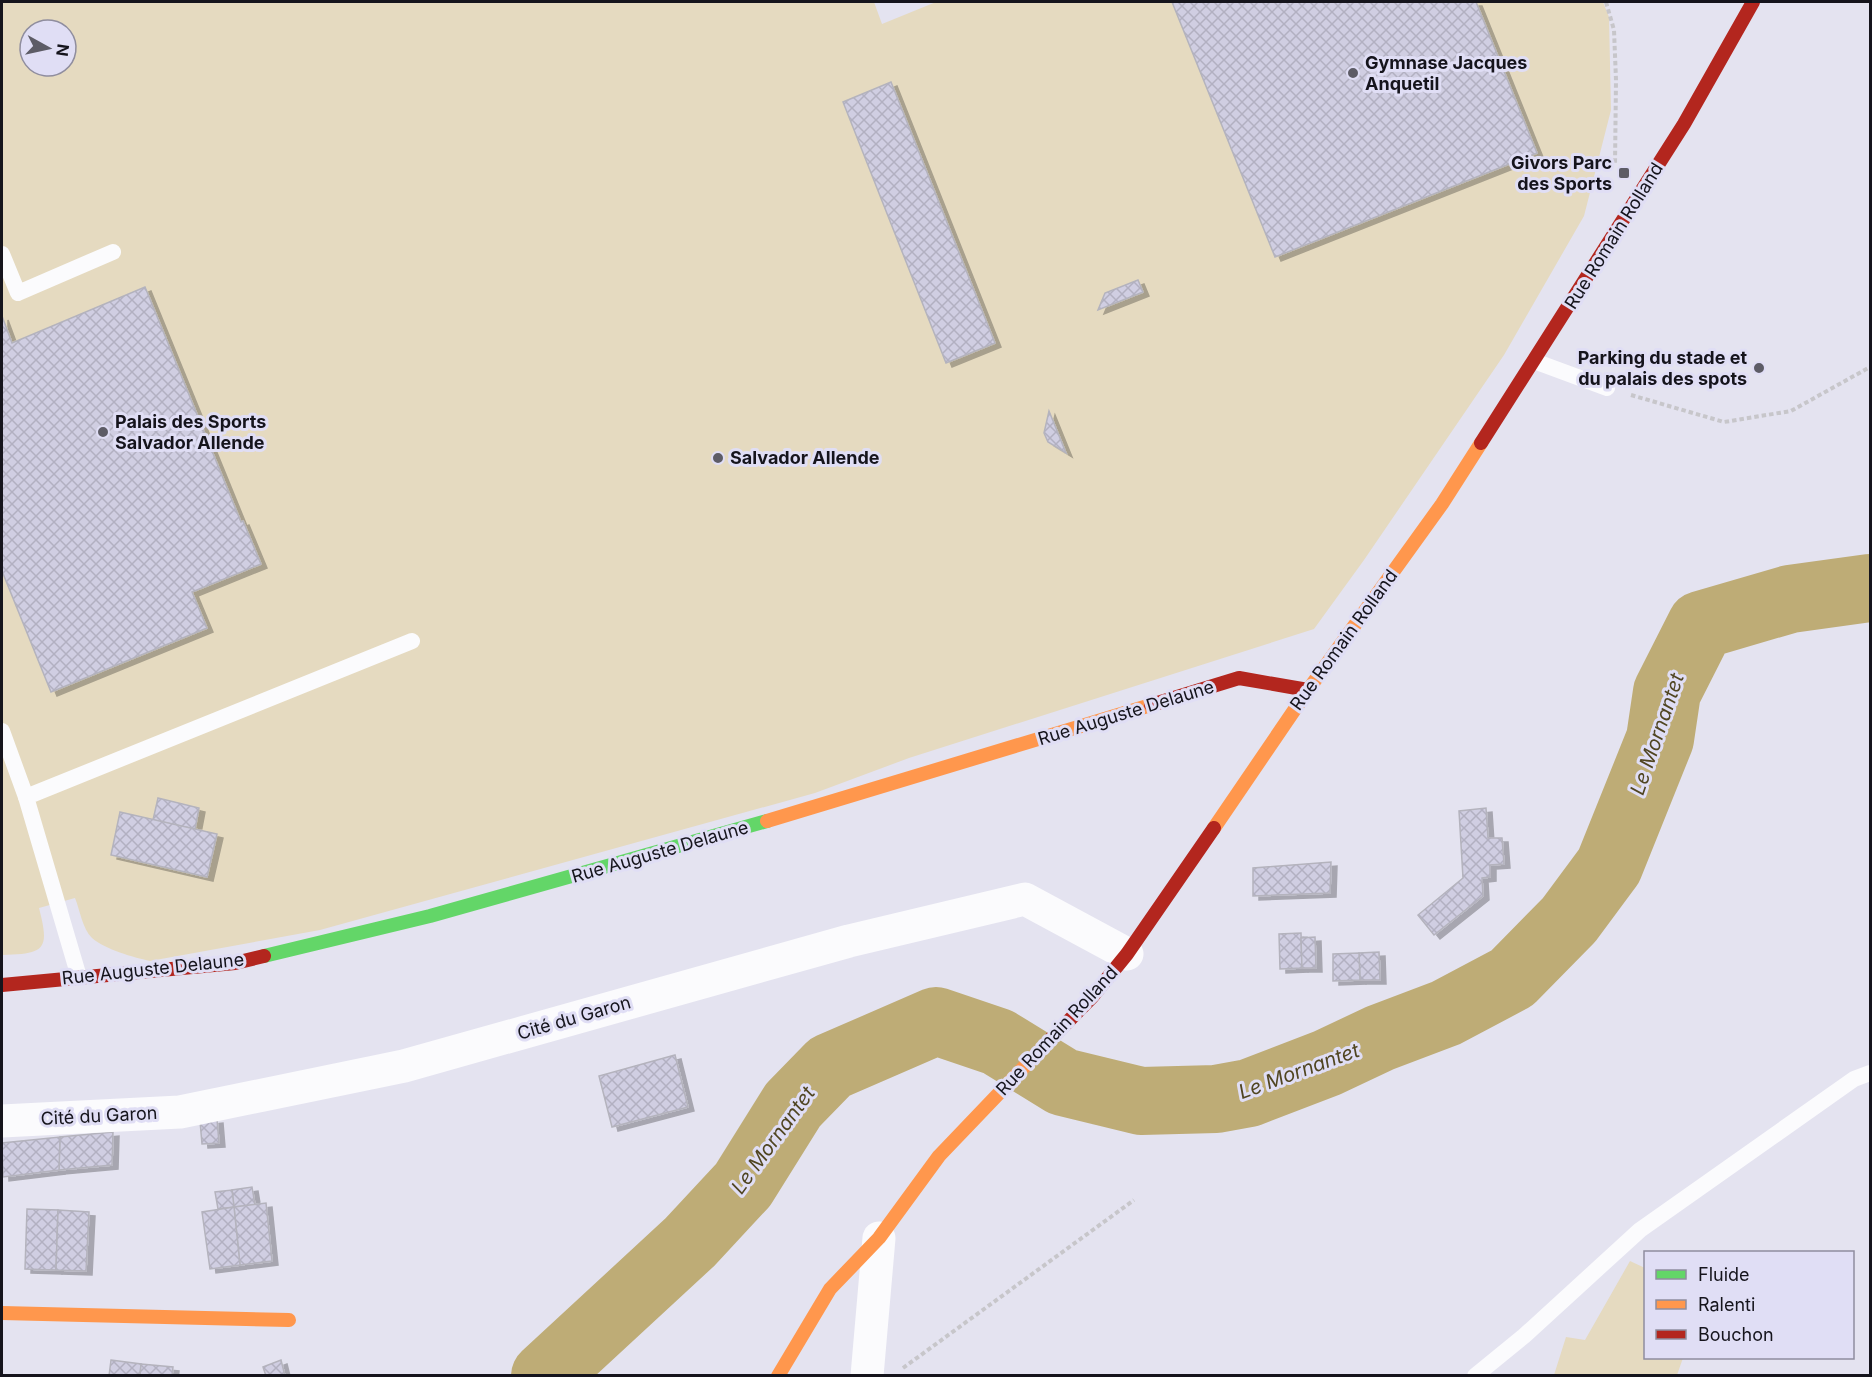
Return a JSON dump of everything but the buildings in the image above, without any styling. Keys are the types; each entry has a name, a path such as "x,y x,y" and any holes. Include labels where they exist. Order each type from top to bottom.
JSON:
{"street":[{"name":"Rue Romain Rolland","path":"778,1376 830,1289 879,1238 939,1156 1092,997 1127,954 1308,690 1442,504 1678,134 1753,2"},
{"name":"Rue Auguste Delaune","path":"2,985 235,963 430,916 819,807 1239,678 1308,690"},
{"name":"Cité du Garon","path":"2,1120 180,1112 404,1066 849,941 1025,899 1127,954"},
{"path":"867,1376 879,1238"},
{"path":"2,1313 289,1320"}],"lane":[{"path":"2,254 18,293 113,252"},
{"path":"1534,361 1607,388"},
{"path":"26,797 412,641"},
{"path":"2,731 26,797 79,977"},
{"path":"1475,1376 1524,1336 1640,1230 1854,1079 1870,1073"}],"path":[{"path":"1606,2 1614,30 1615,169"},
{"path":"1607,388 1724,422 1791,411 1870,367"},
{"path":"902,1368 1134,1200"}],"shaded area":[{"name":"Salvador Allende","path":"2,2 874,2 882,24 936,2 1603,2 1609,17 1611,110 1584,216 1504,355 1314,629 909,758 815,793 320,930 150,961 112,949 92,938 84,924 75,898 39,908 44,933 41,947 36,951 2,955"},
{"path":"1630,1261 1644,1268 1644,1359 1683,1359 1677,1375 1554,1375 1566,1337 1585,1340"}],"waterway":[{"name":"Le Mornantet","path":"545,1376 690,1242 743,1185 793,1105 830,1067 936,1021 998,1042 1063,1082 1141,1101 1216,1099 1249,1093 1327,1063 1380,1038 1446,1013 1512,978 1569,920 1609,866 1660,739 1667,692 1701,625 1790,599 1870,588"}],"traffic: fast":[{"path":"264,956 430,916 767,821"}],"traffic: slow":[{"path":"1214,828 1308,690 1442,504 1481,443"},
{"path":"767,821 1151,705"},
{"path":"778,1376 830,1289 879,1238 939,1156 1047,1043"},
{"path":"2,1313 289,1320"}],"traffic: jam":[{"path":"1481,443 1684,124 1753,2"},
{"path":"1151,705 1239,678 1308,690"},
{"path":"1047,1043 1092,997 1127,954 1214,828"},
{"path":"2,985 235,963 264,956"}],"place":[{"name":"Gymnase Jacques Anquetil","path":"1353,73"},
{"name":"Givors Parc des Sports","path":"1624,173"},
{"name":"Parking du stade et du palais des spots","path":"1759,368"},
{"name":"Palais des Sports Salvador Allende","path":"103,432"},
{"name":"Salvador Allende","path":"718,458"}]}
